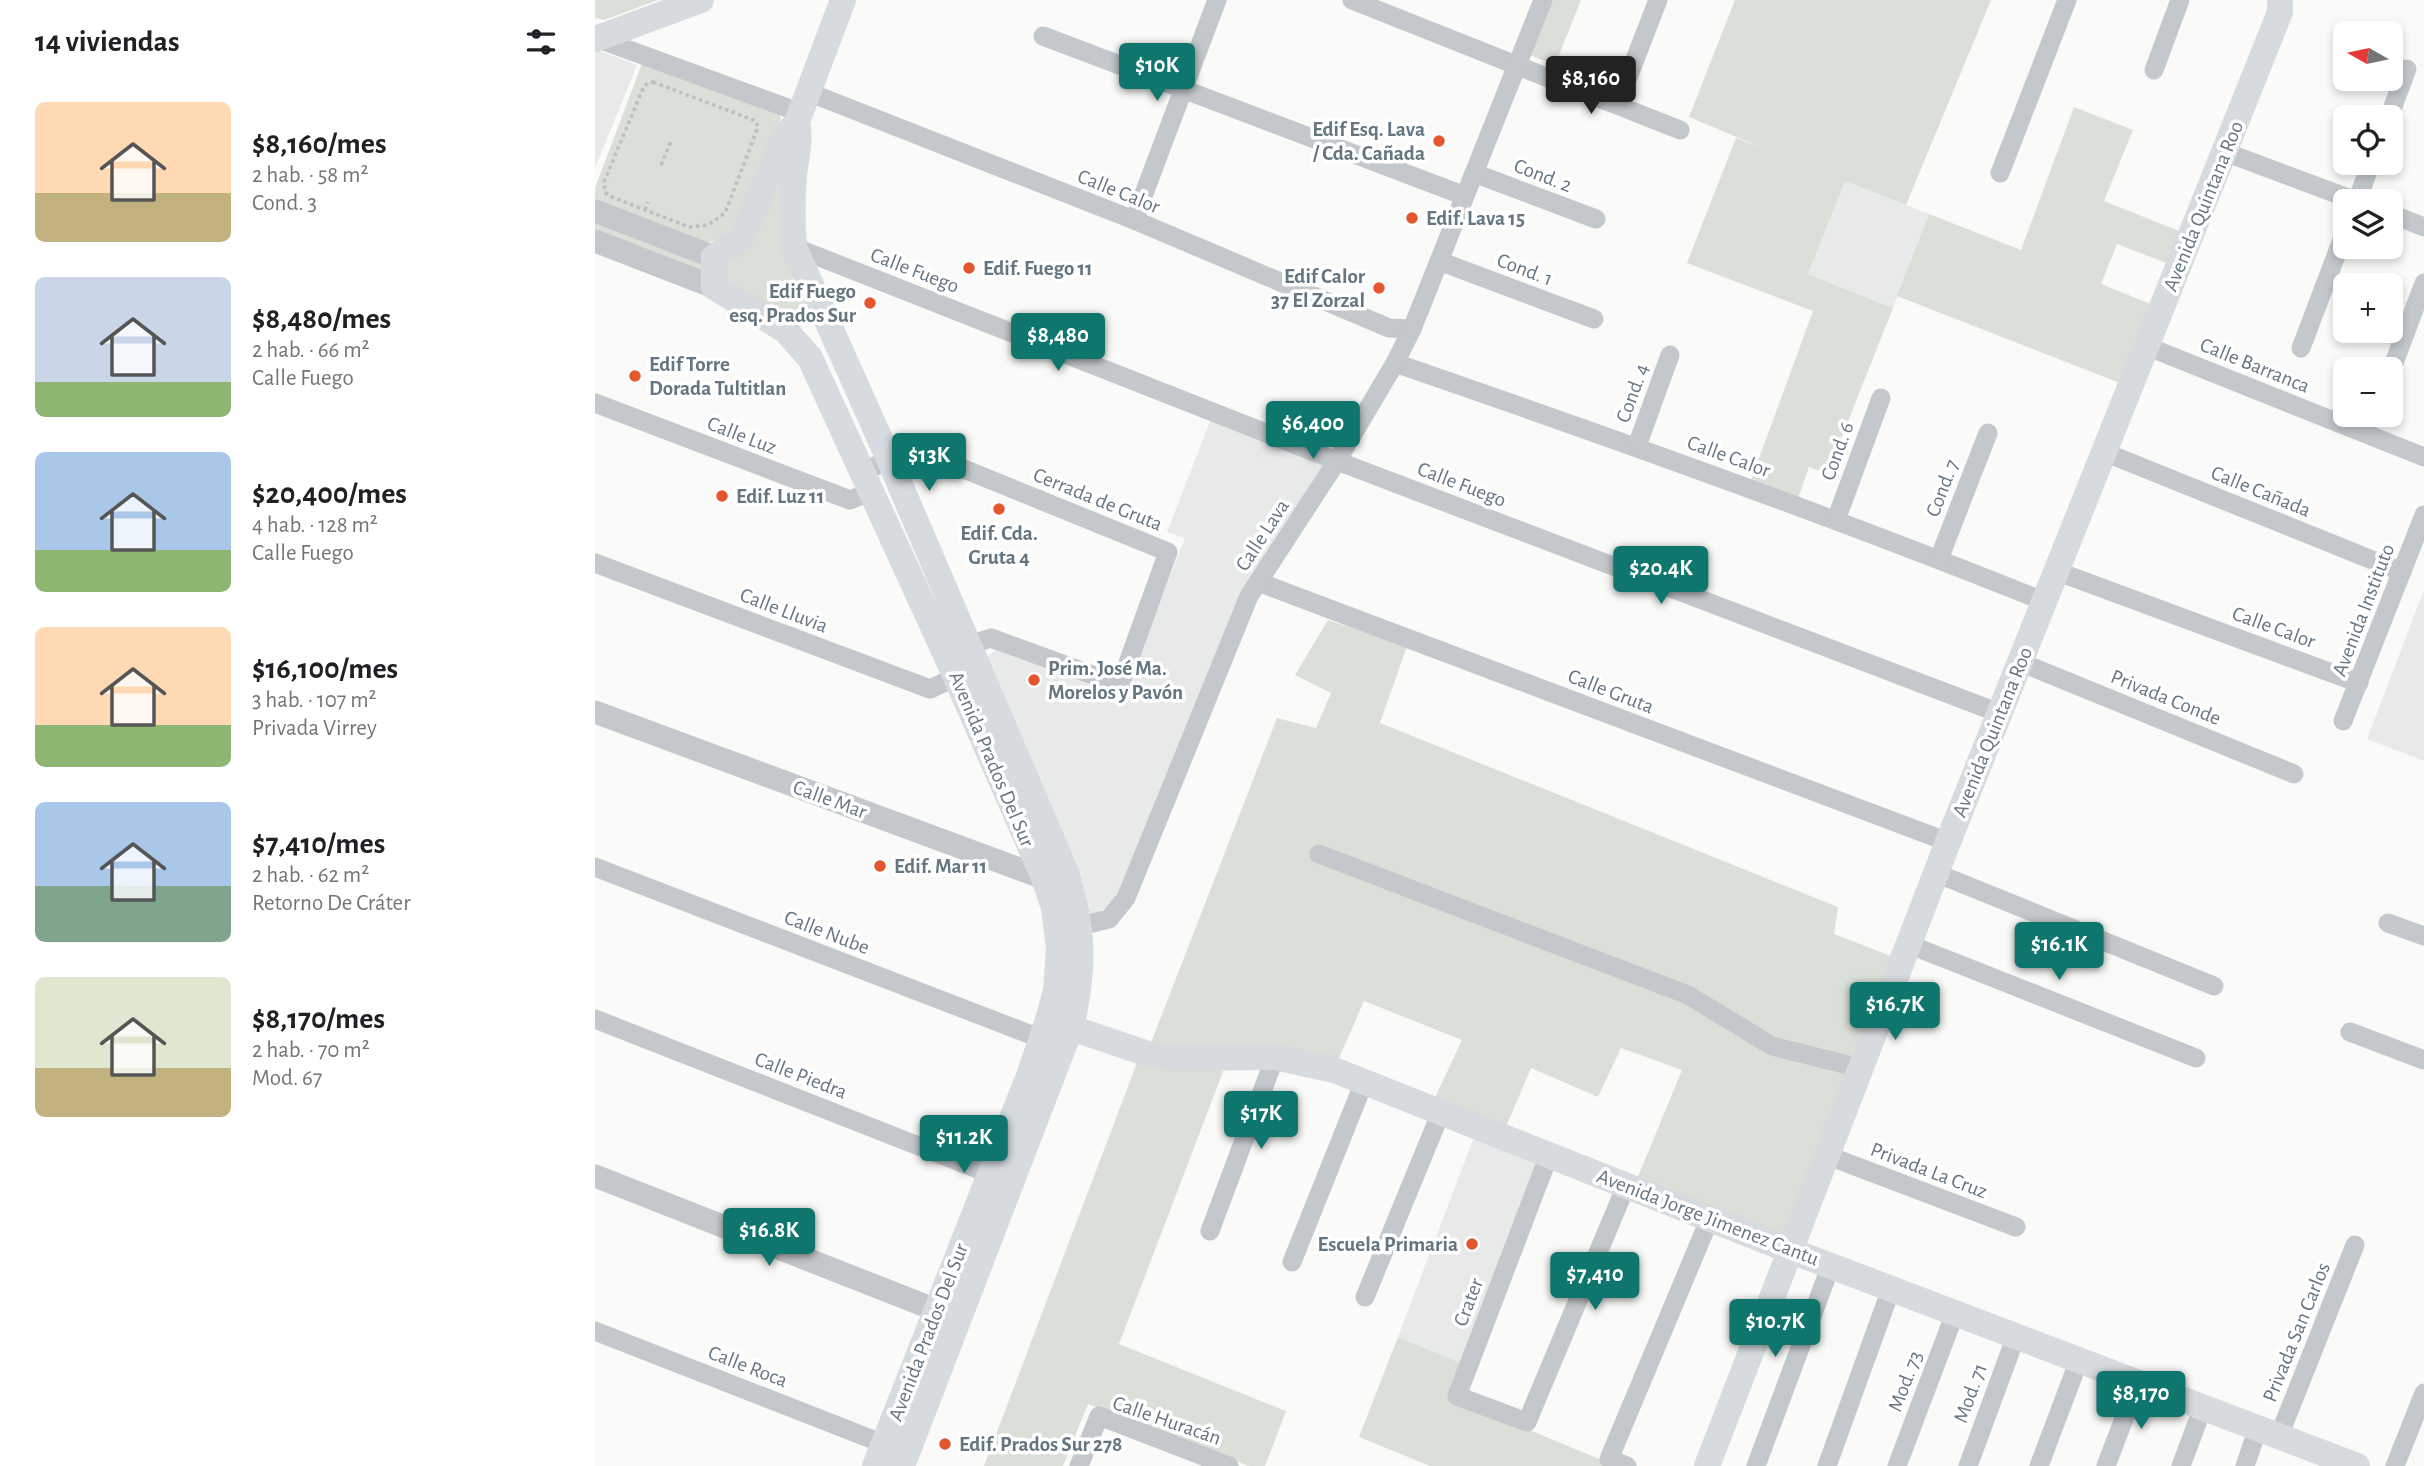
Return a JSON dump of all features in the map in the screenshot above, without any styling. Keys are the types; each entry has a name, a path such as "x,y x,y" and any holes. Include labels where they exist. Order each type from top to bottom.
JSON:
{"main road":[{"path":"595,38 701,0"},
{"name":"Avenida Prados Del Sur","path":"714,257 742,237 785,136 802,109 843,0"},
{"name":"Avenida Quintana Roo","path":"1707,1466 1948,842 2280,12 2280,0"},
{"name":"Avenida Prados Del Sur","path":"802,109 791,211 794,247 889,459 957,658"},
{"path":"714,257 714,287"},
{"name":"Avenida Prados Del Sur","path":"714,287 786,331 810,358 957,658 1080,926 1078,997 1054,1029 990,1174 902,1466"},
{"name":"Avenida Prados Del Sur","path":"880,1455 948,1314 1054,1029 1059,949 1054,908 1054,874"},
{"name":"Avenida Jorge Jimenez Cantu","path":"1054,1029 1172,1058 1275,1057 1318,1065 1789,1250 2268,1432 2321,1460 2357,1466"}],"street":[{"path":"1134,220 1217,0"},
{"path":"1352,0 1381,5 1680,130"},
{"name":"Calle Lava","path":"1080,926 1109,919 1126,898 1249,596 1338,461 1412,329 1543,0"},
{"path":"1627,80 1658,0"},
{"path":"2000,173 2067,0"},
{"path":"2154,70 2180,0"},
{"path":"1043,36 1465,196"},
{"name":"Calle Calor","path":"595,38 1134,220 1389,328 1412,329"},
{"path":"2394,105 2407,69"},
{"path":"2225,152 2333,192"},
{"name":"Cond. 2","path":"1474,173 1596,219"},
{"path":"595,211 714,257"},
{"path":"2403,219 2424,227"},
{"path":"595,241 714,287"},
{"name":"Calle Fuego","path":"794,247 1338,461 1999,713"},
{"path":"2301,348 2335,259"},
{"name":"Cond. 1","path":"1439,261 1594,319"},
{"path":"2396,357 2424,283"},
{"path":"810,358 837,344"},
{"name":"Calle Barranca","path":"2146,346 2424,457"},
{"name":"Cond. 4","path":"1637,446 1670,355"},
{"name":"Calle Calor","path":"1395,363 1637,446 1939,559 2043,601"},
{"name":"Cond. 6","path":"1836,520 1881,398"},
{"name":"Calle Luz","path":"595,403 850,500 868,481"},
{"name":"Cond. 7","path":"1939,559 1988,433"},
{"name":"Cerrada de Gruta","path":"868,481 889,459 917,450 1168,552 1120,685 991,638 957,658"},
{"name":"Calle Cañada","path":"2104,452 2402,572"},
{"name":"Avenida Instituto","path":"2343,721 2424,515"},
{"name":"Calle Lluvia","path":"595,563 930,688 957,658"},
{"name":"Calle Calor","path":"2056,571 2359,683"},
{"name":"Calle Gruta","path":"1258,582 1948,842"},
{"name":"Privada Conde","path":"2020,662 2294,774"},
{"name":"Calle Mar","path":"595,712 1054,874"},
{"path":"1319,854 1688,995 1772,1046 1860,1068"},
{"name":"Calle Nube","path":"595,867 1054,1029"},
{"path":"1936,873 2214,986"},
{"path":"2388,923 2424,936"},
{"path":"1908,944 2196,1058"},
{"name":"Calle Piedra","path":"595,1019 990,1174"},
{"path":"2350,1032 2424,1060"},
{"path":"1210,1231 1275,1057"},
{"path":"1293,1262 1364,1082"},
{"path":"1366,1297 1441,1112"},
{"name":"Crater","path":"1549,1155 1457,1395 1527,1422 1626,1185"},
{"name":"Privada La Cruz","path":"1826,1155 2016,1227"},
{"path":"595,1176 948,1314"},
{"path":"1627,1466 1609,1460 1710,1218"},
{"name":"Privada San Carlos","path":"2245,1466 2268,1432 2355,1245"},
{"path":"1756,1466 1831,1265"},
{"path":"1827,1466 1891,1289"},
{"name":"Mod. 73","path":"1897,1466 1955,1312"},
{"name":"Calle Roca","path":"595,1331 880,1455"},
{"name":"Mod. 71","path":"1968,1466 2016,1336"},
{"path":"2039,1466 2079,1360"},
{"path":"2106,1466 2138,1382"},
{"path":"2395,1466 2424,1392"},
{"path":"2181,1466 2203,1407"},
{"name":"Calle Huracán","path":"1079,1466 1099,1416 1229,1466"}],"path":[{"path":"647,83 660,84 756,121 758,127 726,213 708,225 689,228 609,196 605,192 604,182 647,83"},
{"path":"686,101 692,86"},
{"path":"661,165 671,141"}],"shaded area":[{"path":"595,0 658,0 604,20 595,18"},
{"path":"1542,0 1581,0 1555,65 1522,52"},
{"path":"1735,0 1991,0 1906,205 1845,181 1808,274 1893,308 1827,474 1809,467 1797,501 1750,483 1813,311 1687,263 1736,138 1763,148 1689,117"},
{"path":"598,50 637,65 595,168 595,52"},
{"path":"643,61 777,112 781,118 743,217 736,227 719,239 707,243 595,204 595,188"},
{"path":"2074,107 2133,130 2104,201 2189,235 2177,267 2117,244 2101,284 2158,307 2125,385 1897,296 1929,214 2021,250"},
{"path":"786,137 818,307 799,328 716,285"},
{"path":"1845,181 1929,214 1893,308 1808,274"},
{"path":"595,214 710,258 711,284 595,239"},
{"name":"Prim. José Ma. Morelos y Pavón","path":"1211,419 1328,466 1249,588 1116,904 1089,916 982,661 998,648 1122,698 1185,538 1167,532"},
{"path":"2424,590 2424,761 2367,739"},
{"path":"1328,620 1407,646 1380,723 1838,907 1834,934 1901,960 1794,1262 1635,1184 1682,1070 1621,1048 1598,1097 1531,1068 1503,1134 1432,1104 1462,1040 1364,1001 1335,1067 1229,1056 1119,1344 1286,1411 1265,1466 1249,1466 1088,1404 1063,1466 984,1466 1143,1047 1149,1048 1277,718 1316,728 1331,693 1295,675"},
{"name":"Escuela Primaria","path":"1479,1124 1545,1150 1465,1365 1398,1337"},
{"path":"1398,1337 1465,1365 1452,1398 1616,1466 1430,1466 1359,1437"}],"place":[{"name":"Edif Esq. Lava / Cda. Cañada","path":"1439,141"},
{"name":"Edif. Lava 15","path":"1412,218"},
{"name":"Edif. Fuego 11","path":"969,268"},
{"name":"Edif Calor 37 El Zorzal","path":"1379,288"},
{"name":"Edif Fuego esq. Prados Sur","path":"870,303"},
{"name":"Edif Torre Dorada Tultitlan","path":"635,376"},
{"name":"Edif. Luz 11","path":"722,496"},
{"name":"Edif. Cda. Gruta 4","path":"999,509"},
{"name":"Prim. José Ma. Morelos y Pavón","path":"1034,680"},
{"name":"Edif. Mar 11","path":"880,866"},
{"name":"Escuela Primaria","path":"1472,1244"},
{"name":"Edif. Prados Sur 278","path":"945,1444"}]}
